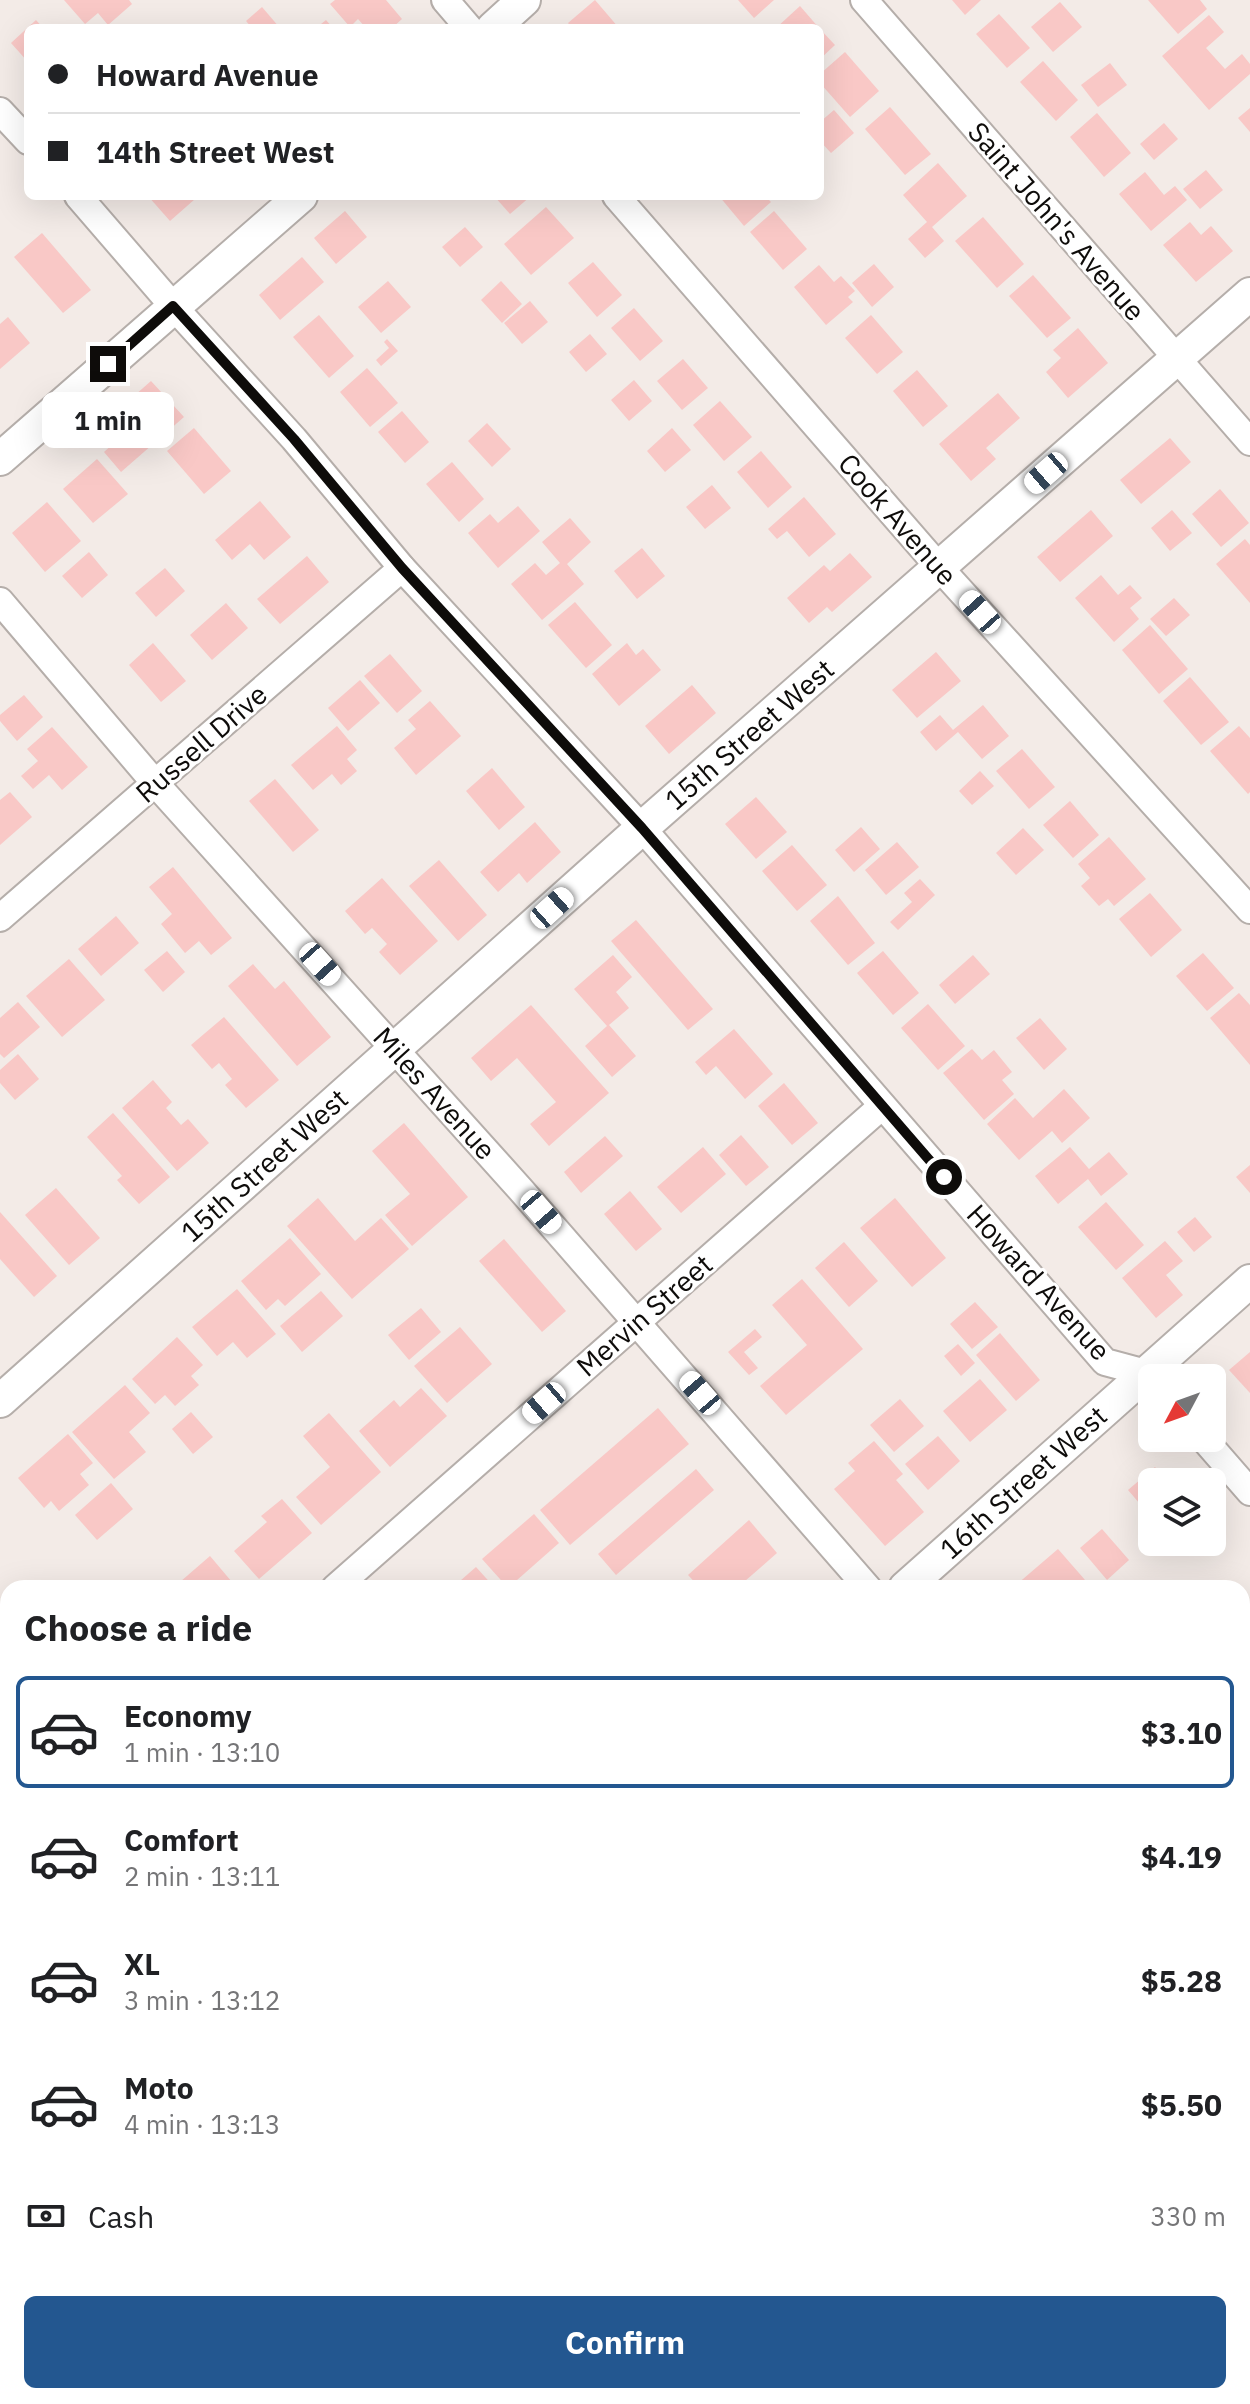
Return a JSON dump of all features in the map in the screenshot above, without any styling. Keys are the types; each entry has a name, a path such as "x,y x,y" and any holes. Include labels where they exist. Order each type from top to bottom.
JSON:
{"street":[{"path":"445,0 466,24"},
{"path":"497,24 524,0"},
{"name":"Saint John's Avenue","path":"864,0 1250,442"},
{"path":"0,111 24,137"},
{"name":"Howard Avenue","path":"81,200 294,439 402,568 642,828 1105,1362 1138,1372"},
{"path":"0,459 296,200"},
{"name":"Cook Avenue","path":"619,200 939,567 1250,910"},
{"name":"15th Street West","path":"0,1401 642,828 1250,294"},
{"name":"Russell Drive","path":"0,918 402,568"},
{"name":"Miles Avenue","path":"0,601 155,783 395,1047 861,1580"},
{"name":"Mervin Street","path":"344,1580 882,1106"},
{"name":"16th Street West","path":"1162,1364 1250,1281"},
{"name":"16th Street West","path":"914,1580 1138,1386"},
{"path":"1215,1452 1250,1492"}],"building":[{"path":"64,0 129,0 132,4 109,24 98,13 85,24"},
{"path":"335,0 386,0 402,19 396,24 362,24 358,19 347,24 330,4"},
{"path":"595,0 616,24 569,24"},
{"path":"738,0 774,0 754,18"},
{"path":"952,0 981,0 965,15"},
{"path":"1148,0 1200,0 1207,9 1178,34"},
{"path":"1060,2 1082,27 1053,52 1031,27"},
{"path":"800,6 816,24 780,24"},
{"path":"262,7 277,24 249,24 246,21"},
{"path":"999,14 1030,48 1007,68 976,34"},
{"path":"1209,15 1224,32 1206,48 1225,69 1242,54 1250,64 1250,74 1209,110 1162,56"},
{"path":"24,31 24,58 11,43"},
{"path":"824,33 835,45 824,55"},
{"path":"845,52 879,91 850,117 824,88 824,70"},
{"path":"1043,61 1078,100 1056,121 1020,82"},
{"path":"1110,63 1127,85 1098,107 1081,85"},
{"path":"890,107 931,154 905,175 865,129"},
{"path":"1250,108 1250,132 1238,118"},
{"path":"834,110 854,133 831,153 824,145 824,119"},
{"path":"1097,113 1131,153 1104,177 1070,137"},
{"path":"1164,123 1178,139 1154,160 1140,144"},
{"path":"938,163 967,196 932,227 944,241 925,258 908,239 927,222 903,195"},
{"path":"1206,170 1223,190 1200,209 1183,189"},
{"path":"1145,172 1164,195 1175,186 1187,200 1151,231 1119,194"},
{"path":"152,200 194,200 170,221"},
{"path":"498,200 526,200 510,214"},
{"path":"722,200 771,202 744,226"},
{"path":"546,207 574,238 531,275 504,244"},
{"path":"345,211 367,237 336,264 314,238"},
{"path":"774,211 807,249 783,270 750,232"},
{"path":"983,217 1024,264 997,288 955,241"},
{"path":"1190,222 1201,235 1211,226 1233,251 1196,282 1163,245"},
{"path":"465,227 483,247 460,267 442,247"},
{"path":"42,233 91,290 63,313 14,257"},
{"path":"302,257 324,282 280,320 259,295"},
{"path":"593,262 622,295 597,317 568,283"},
{"path":"874,264 894,287 872,307 852,283"},
{"path":"819,265 834,282 841,276 855,291 848,297 853,302 826,325 794,287"},
{"path":"1033,275 1071,318 1047,338 1009,296"},
{"path":"388,281 411,307 381,333 358,307"},
{"path":"501,281 522,304 502,323 481,300"},
{"path":"530,301 548,322 522,344 504,323"},
{"path":"634,308 663,341 640,361 611,328"},
{"path":"319,315 354,356 329,378 293,337"},
{"path":"871,315 903,352 877,374 845,338"},
{"path":"8,317 30,343 0,369 0,324"},
{"path":"1078,328 1108,363 1068,398 1046,372 1061,358 1053,350"},
{"path":"590,334 607,354 586,372 569,352"},
{"path":"387,339 398,351 381,366 376,360 389,348 384,342"},
{"path":"683,359 708,388 682,410 657,381"},
{"path":"367,368 398,403 370,427 340,392"},
{"path":"917,370 948,406 923,427 893,391"},
{"path":"634,380 652,401 629,421 611,400"},
{"path":"151,381 184,417 121,472 104,452 140,420 126,403"},
{"path":"998,393 1020,418 986,448 996,459 971,481 939,444"},
{"path":"720,401 752,437 724,461 693,425"},
{"path":"402,411 429,442 405,463 378,432"},
{"path":"487,423 511,449 492,467 468,441"},
{"path":"194,428 231,471 204,494 167,451"},
{"path":"672,428 691,450 665,472 647,451"},
{"path":"1170,438 1191,462 1141,504 1120,480"},
{"path":"761,451 792,487 768,508 737,472"},
{"path":"97,459 128,494 93,523 63,489"},
{"path":"452,462 484,499 459,522 426,484"},
{"path":"712,485 731,508 705,529 686,507"},
{"path":"1220,489 1249,523 1221,547 1192,514"},
{"path":"804,497 836,534 809,557 787,531 777,539 768,529"},
{"path":"260,501 291,537 264,560 250,544 232,560 215,540"},
{"path":"47,502 81,541 45,572 12,533"},
{"path":"518,506 540,531 498,568 468,533 490,514 498,523"},
{"path":"1091,510 1113,536 1060,582 1037,557"},
{"path":"1172,510 1192,533 1170,551 1151,528"},
{"path":"570,518 591,542 567,564 584,584 542,620 511,584 535,563 546,575 560,563 542,542"},
{"path":"1245,539 1250,545 1250,603 1216,564"},
{"path":"642,548 665,576 637,599 614,571"},
{"path":"89,552 108,575 82,598 62,576"},
{"path":"850,553 872,577 832,612 827,607 809,623 787,598 824,565 830,571"},
{"path":"307,556 329,582 280,624 257,599"},
{"path":"165,568 185,591 156,617 135,593"},
{"path":"1101,575 1118,595 1130,585 1142,598 1130,608 1139,619 1114,642 1075,598"},
{"path":"1174,598 1190,615 1166,636 1150,619"},
{"path":"575,602 612,645 586,668 548,625"},
{"path":"226,603 248,628 212,660 190,635"},
{"path":"1150,625 1188,669 1159,694 1122,650"},
{"path":"153,643 186,681 161,702 129,665"},
{"path":"627,643 636,655 643,649 661,670 619,706 592,674"},
{"path":"936,652 961,681 917,718 892,690"},
{"path":"390,654 422,691 397,713 364,676"},
{"path":"1190,677 1229,722 1201,745 1163,701"},
{"path":"360,680 380,703 348,731 328,708"},
{"path":"692,685 716,713 669,754 645,726"},
{"path":"24,695 43,717 17,741 0,721 0,715"},
{"path":"430,701 461,736 416,775 394,748 416,729 408,720"},
{"path":"983,705 1009,736 982,759 958,732 936,751 920,732 940,715 953,730"},
{"path":"337,726 357,750 347,759 357,771 341,785 332,774 313,790 291,765"},
{"path":"1239,726 1250,738 1248,794 1210,751"},
{"path":"52,727 88,767 62,790 49,775 33,789 21,776 38,761 27,749"},
{"path":"1022,749 1055,787 1029,809 996,771"},
{"path":"492,768 525,807 499,830 466,791"},
{"path":"980,771 994,786 972,805 959,791"},
{"path":"275,779 319,830 293,852 249,801"},
{"path":"10,792 32,817 0,845 0,800"},
{"path":"756,797 787,832 756,859 725,824"},
{"path":"1070,801 1099,835 1073,858 1043,825"},
{"path":"535,822 561,852 527,883 519,873 498,892 480,872"},
{"path":"861,827 880,849 854,872 835,850"},
{"path":"1023,828 1044,850 1016,875 996,853"},
{"path":"1109,837 1146,879 1114,906 1108,899 1099,906 1081,886 1090,878 1078,864"},
{"path":"897,842 919,867 886,895 865,870"},
{"path":"792,845 827,885 797,911 762,871"},
{"path":"439,860 487,915 458,941 409,886"},
{"path":"173,867 232,938 211,955 199,941 185,953 161,924 172,914 149,887"},
{"path":"382,878 438,941 400,975 379,952 387,944 372,928 365,934 345,911"},
{"path":"920,879 935,895 898,930 890,922 912,902 904,893"},
{"path":"1150,893 1182,930 1151,957 1119,919"},
{"path":"838,896 875,943 848,965 810,921"},
{"path":"116,916 139,943 101,976 78,949"},
{"path":"636,920 713,1009 688,1030 611,941"},
{"path":"167,951 185,972 163,992 144,970"},
{"path":"883,951 919,993 893,1015 857,973"},
{"path":"1203,953 1234,988 1207,1011 1176,976"},
{"path":"613,955 632,977 616,992 629,1008 609,1025 636,1056 612,1077 585,1046 607,1026 574,989"},
{"path":"973,955 990,974 955,1004 939,985"},
{"path":"69,959 105,1000 62,1037 26,996"},
{"path":"253,964 275,989 284,981 331,1037 297,1066 228,986"},
{"path":"1239,993 1250,1005 1250,1065 1210,1018"},
{"path":"18,1002 40,1027 4,1058 0,1054 0,1018"},
{"path":"928,1004 965,1046 938,1070 901,1028"},
{"path":"531,1005 609,1093 549,1146 530,1124 556,1102 517,1058 491,1081 471,1058"},
{"path":"224,1017 279,1080 246,1108 225,1085 232,1079 219,1063 212,1069 191,1045"},
{"path":"1040,1018 1067,1049 1044,1070 1016,1038"},
{"path":"734,1029 773,1074 745,1099 716,1066 706,1075 695,1062"},
{"path":"972,1049 982,1060 994,1050 1012,1072 1002,1080 1014,1094 984,1120 943,1073"},
{"path":"18,1054 39,1079 15,1100 0,1083 0,1070"},
{"path":"153,1080 172,1102 166,1108 181,1125 188,1119 209,1143 177,1171 122,1108"},
{"path":"784,1083 818,1123 792,1145 758,1106"},
{"path":"1064,1089 1090,1118 1062,1143 1052,1131 1019,1160 987,1124 1015,1098 1033,1118"},
{"path":"113,1113 170,1177 139,1204 117,1180 122,1176 87,1137"},
{"path":"404,1123 468,1197 412,1246 385,1215 410,1194 372,1151"},
{"path":"741,1135 769,1167 746,1186 719,1155"},
{"path":"605,1136 623,1156 581,1193 564,1172"},
{"path":"703,1147 726,1174 681,1213 657,1187"},
{"path":"1070,1147 1089,1169 1109,1152 1128,1174 1101,1196 1088,1179 1058,1204 1035,1176"},
{"path":"1250,1165 1250,1193 1236,1177"},
{"path":"56,1188 100,1238 69,1265 25,1215"},
{"path":"630,1191 662,1229 636,1251 604,1214"},
{"path":"318,1198 355,1241 381,1218 409,1249 352,1299 287,1226"},
{"path":"895,1198 946,1258 912,1287 860,1228"},
{"path":"1106,1202 1144,1245 1116,1270 1078,1227"},
{"path":"0,1212 57,1276 34,1297 0,1259"},
{"path":"1195,1217 1212,1237 1194,1252 1177,1232"},
{"path":"290,1238 321,1274 285,1306 278,1299 266,1310 241,1281"},
{"path":"504,1239 566,1311 542,1332 479,1261"},
{"path":"1165,1241 1183,1261 1166,1275 1183,1295 1156,1318 1122,1278"},
{"path":"844,1242 878,1281 849,1307 815,1268"},
{"path":"802,1279 863,1349 786,1415 760,1386 807,1345 772,1305"},
{"path":"237,1289 276,1334 247,1358 233,1342 217,1356 192,1327"},
{"path":"321,1291 343,1316 302,1352 280,1326"},
{"path":"975,1302 998,1327 972,1349 950,1324"},
{"path":"421,1308 441,1332 409,1360 388,1335"},
{"path":"460,1327 492,1364 447,1403 414,1366"},
{"path":"755,1329 762,1337 744,1352 758,1368 749,1375 728,1352"},
{"path":"1000,1333 1040,1380 1016,1401 976,1355"},
{"path":"177,1337 203,1365 191,1376 199,1385 175,1406 165,1395 155,1404 132,1379"},
{"path":"958,1344 975,1363 961,1376 944,1356"},
{"path":"1250,1352 1250,1393 1229,1370"},
{"path":"980,1379 1007,1410 970,1442 943,1411"},
{"path":"125,1385 150,1413 129,1432 146,1452 114,1479 72,1432"},
{"path":"421,1388 447,1416 390,1467 359,1431 394,1400 400,1407"},
{"path":"900,1399 924,1426 894,1452 870,1425"},
{"path":"658,1408 689,1444 570,1545 540,1510"},
{"path":"191,1412 213,1437 193,1454 172,1429"},
{"path":"329,1413 381,1472 321,1525 296,1497 330,1467 303,1436"},
{"path":"68,1434 93,1463 80,1474 89,1485 59,1511 51,1501 44,1508 18,1478"},
{"path":"938,1436 960,1461 928,1490 905,1464"},
{"path":"874,1441 903,1474 896,1480 924,1512 885,1546 834,1489 855,1471 848,1463"},
{"path":"696,1469 714,1490 616,1575 598,1554"},
{"path":"1138,1481 1138,1502 1128,1490"},
{"path":"111,1483 133,1509 97,1540 75,1515"},
{"path":"282,1499 312,1533 259,1579 234,1551 267,1522 261,1516"},
{"path":"534,1514 559,1543 517,1580 501,1580 482,1559"},
{"path":"749,1520 777,1553 746,1580 693,1580 688,1575"},
{"path":"1102,1529 1129,1560 1107,1580 1080,1548"},
{"path":"1058,1549 1085,1580 1022,1580"},
{"path":"210,1556 230,1580 182,1580"},
{"path":"476,1567 488,1580 461,1580"}],"route":[{"path":"108,364 173,306 294,439 402,568 642,828 944,1177"}]}
